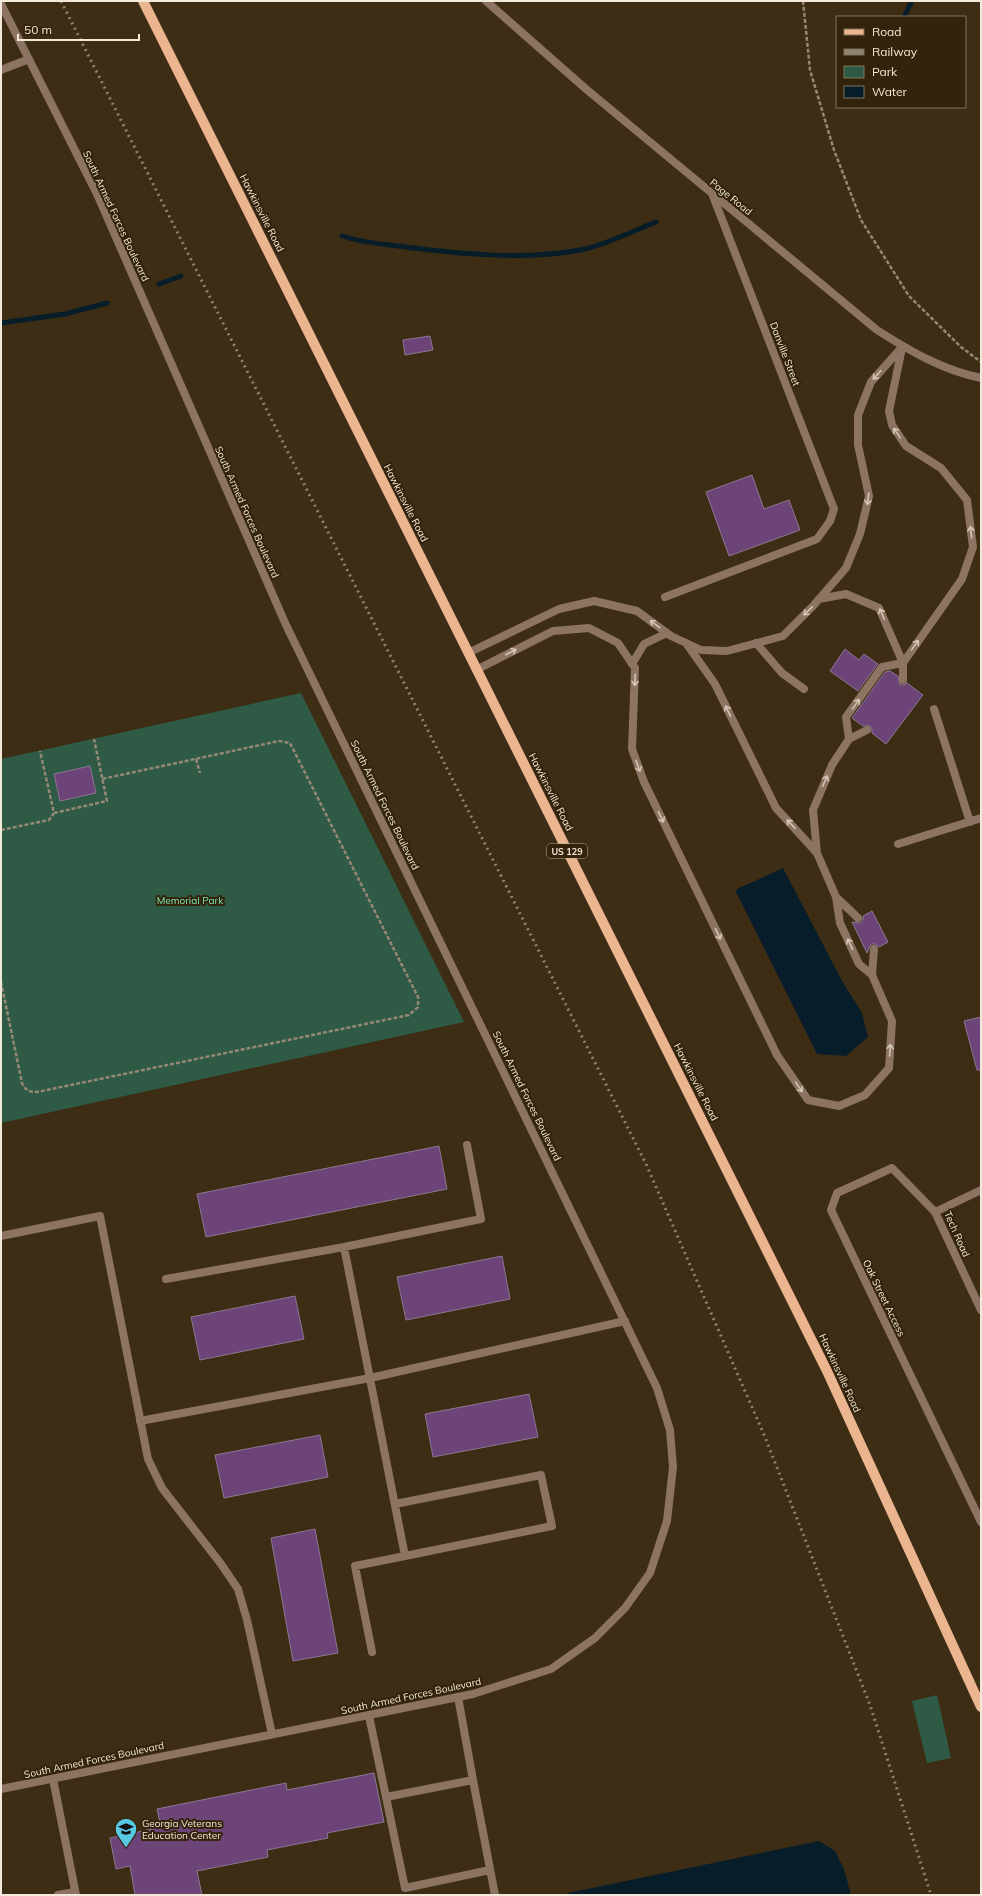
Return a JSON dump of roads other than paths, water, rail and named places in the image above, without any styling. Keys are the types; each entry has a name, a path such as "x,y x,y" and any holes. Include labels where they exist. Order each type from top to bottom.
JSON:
{"main road":[{"name":"Hawkinsville Road","path":"143,1 827,1371 981,1707"}],"street":[{"name":"Page Road","path":"486,1 586,89 877,330 921,357 963,374 981,378"},
{"name":"South Armed Forces Boulevard","path":"1,4 96,194 286,625 657,1388 670,1430 674,1467 668,1521 650,1573 625,1608 595,1638 551,1669 473,1694 1,1789"},
{"path":"1,70 29,59"},
{"name":"Danville Street","path":"665,597 817,539 830,521 834,509 713,195"},
{"path":"468,654 559,609 594,601 637,611 667,633 701,650 727,650 783,636 819,599 846,568 860,534 870,496 858,445 858,415 871,382 903,346"},
{"path":"849,739 846,717 882,667 903,663 962,579 973,547 967,500 941,468 906,446 892,425 889,412 903,346"},
{"path":"819,599 846,594 879,608 903,663 903,680"},
{"path":"476,670 553,631 589,628 618,643 635,668 632,749 644,782 777,1055 808,1100 839,1106 865,1095 889,1068 892,1021 872,975 859,964 840,923 836,897 817,853 813,810 832,765 849,739 868,730"},
{"path":"632,664 644,644 667,633"},
{"path":"686,643 715,684 776,808 817,853"},
{"path":"756,643 782,673 804,689"},
{"path":"934,709 970,822"},
{"path":"898,844 981,818"},
{"path":"836,897 858,918"},
{"path":"872,975 874,949"},
{"path":"166,1279 344,1247 481,1219 467,1145"},
{"name":"Oak Street Access","path":"935,1212 892,1168 837,1193 831,1210 981,1522"},
{"name":"Tech Road","path":"981,1190 935,1212 981,1310"},
{"path":"1,1236 100,1216 148,1459 162,1488 222,1564 238,1589 247,1620 272,1734"},
{"path":"344,1247 405,1556"},
{"path":"140,1421 370,1378 625,1321"},
{"path":"372,1652 355,1566 552,1526 542,1475 395,1504"},
{"path":"458,1697 495,1895"},
{"path":"369,1716 405,1888 490,1870"},
{"path":"52,1779 76,1893 58,1895"},
{"path":"386,1797 473,1780"}],"water":[{"path":"783,868 842,981 862,1013 868,1037 846,1056 817,1054 735,890"},
{"path":"819,1841 835,1851 844,1869 851,1895 567,1895 568,1893"}],"waterway":[{"path":"904,16 912,1"},
{"path":"342,236 374,243 426,250 495,255 542,255 585,249 656,222"},
{"path":"159,284 181,276"},
{"path":"1,323 65,314 107,303"}],"railway":[{"path":"61,1 646,1164 765,1437 870,1705 931,1895"}],"place":[{"name":"Georgia Veterans Education Center","path":"126,1848"}],"park label":[{"name":"Memorial Park","path":"190,900"}]}
